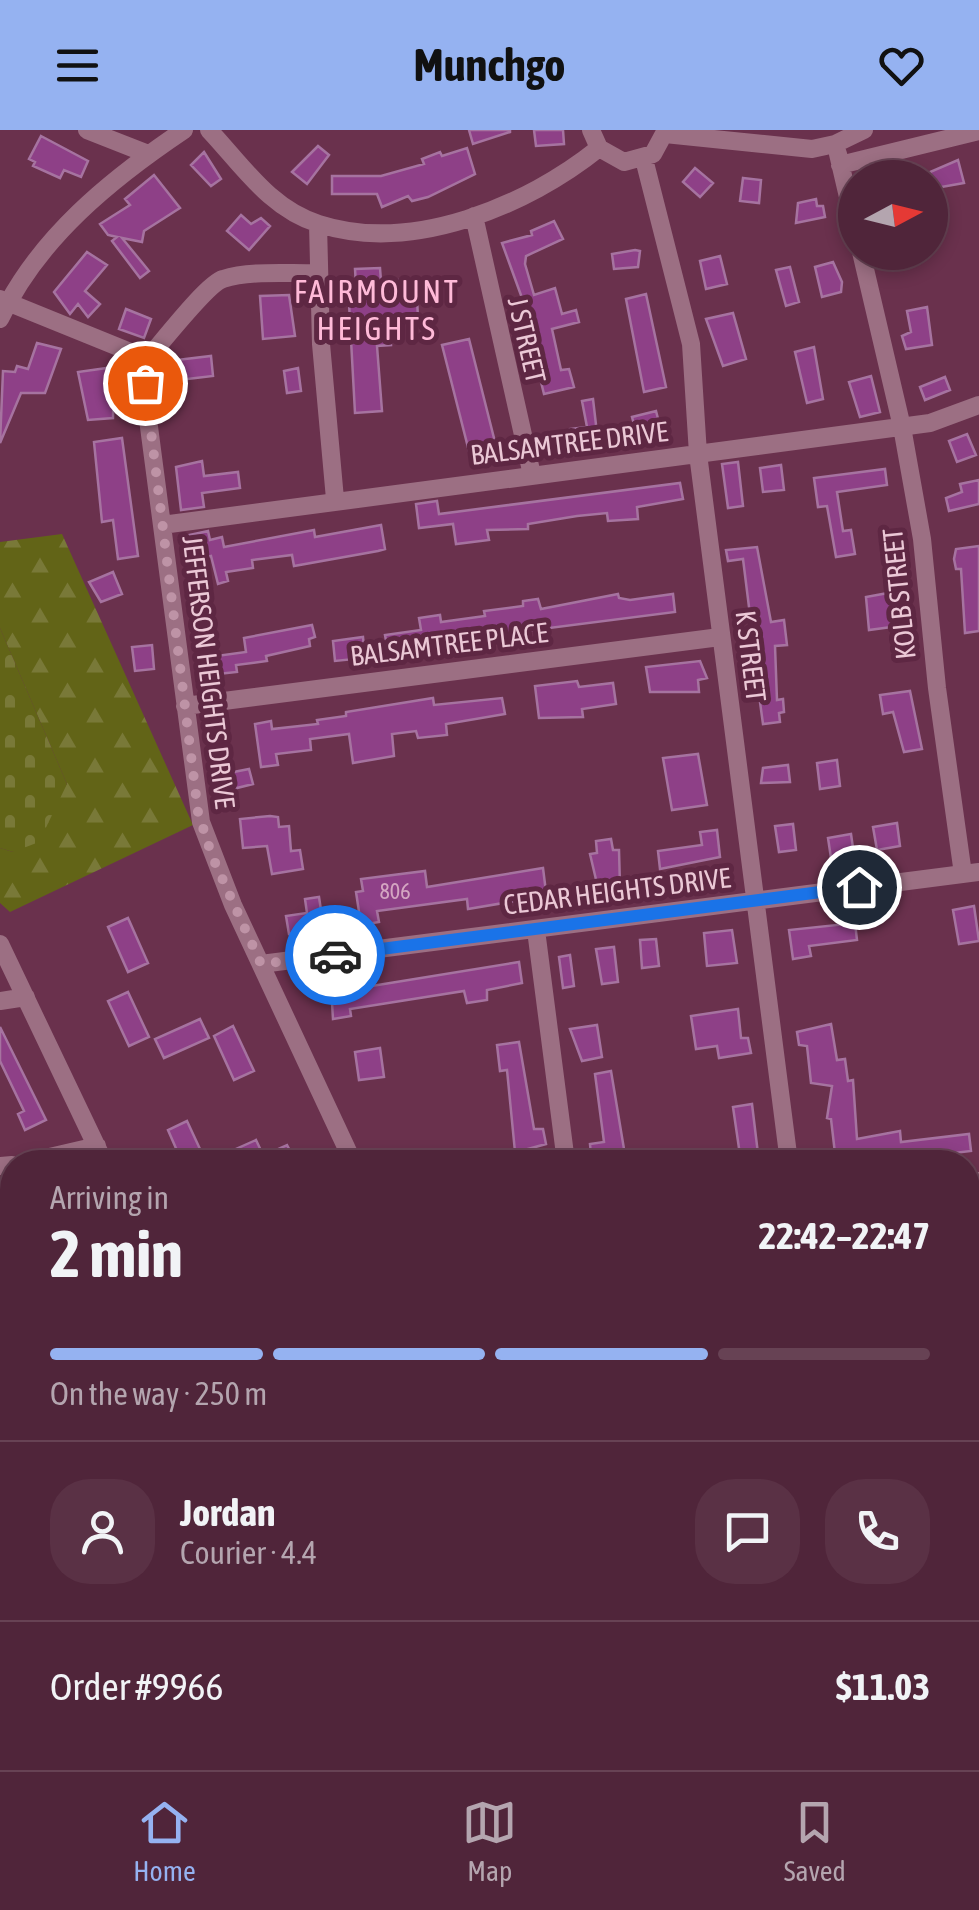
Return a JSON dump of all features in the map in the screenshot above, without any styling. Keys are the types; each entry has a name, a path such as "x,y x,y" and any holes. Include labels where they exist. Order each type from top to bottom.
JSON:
{"street":[{"path":"88,130 148,154"},
{"path":"184,130 148,154 73,218 3,307 128,351 141,366 184,320 202,292 220,279 319,273"},
{"path":"209,130 263,190 318,224 406,231 474,216 553,180 595,139 616,160 644,159 665,132 812,149 835,144 864,130"},
{"path":"857,160 979,131"},
{"path":"835,144 839,160"},
{"name":"K STREET","path":"644,159 691,344 698,454 787,1150"},
{"name":"J STREET","path":"474,216 532,475"},
{"path":"318,224 335,499"},
{"name":"KOLB STREET","path":"865,270 902,427 922,539 937,688 971,873"},
{"name":"JEFFERSON HEIGHTS DRIVE","path":"141,366 200,822 347,1150"},
{"name":"BALSAMTREE DRIVE","path":"162,525 335,499 902,427 945,420 979,405"},
{"name":"BALSAMTREE PLACE","path":"185,706 720,637"},
{"name":"CEDAR HEIGHTS DRIVE","path":"261,964 971,873"},
{"path":"536,930 564,1150"},
{"path":"0,944 98,1150"},
{"path":"0,1001 26,997"}],"green space":[{"path":"62,534 193,825 10,912 0,903 0,848 13,852 67,784 0,628 0,542"},
{"path":"0,628 67,784 39,842 13,852 0,848"}],"building":[{"path":"469,130 510,130 510,132 473,144"},
{"path":"534,130 563,130 564,144 536,146"},
{"path":"41,136 88,161 81,177 64,170 60,178 33,166 35,162 29,159"},
{"path":"318,146 329,155 307,184 292,172"},
{"path":"467,148 475,174 428,197 412,201 408,196 382,207 377,194 332,194 332,176 381,176 424,164 422,159 440,152 442,156"},
{"path":"204,152 221,179 211,186 191,165"},
{"path":"958,160 964,183 948,186 948,164"},
{"path":"695,168 713,183 700,197 683,182"},
{"path":"154,175 180,208 144,231 142,242 122,238 149,271 140,278 112,241 117,237 108,235 100,224 130,205 125,199"},
{"path":"743,178 761,180 759,203 740,201"},
{"path":"816,199 817,206 823,206 825,217 796,223 798,203"},
{"path":"241,215 251,224 261,218 270,226 249,250 227,231"},
{"path":"554,221 563,239 526,256 525,264 534,295 555,288 562,314 576,310 579,322 552,329 561,370 569,369 574,387 544,394 525,317 520,318 515,300 522,298 502,243 532,235 531,231"},
{"path":"640,251 638,267 614,269 612,254"},
{"path":"87,252 107,265 85,291 100,304 88,317 78,304 70,314 54,292"},
{"path":"720,256 727,284 706,289 700,261"},
{"path":"833,262 842,282 841,292 822,297 815,267"},
{"path":"790,267 799,302 786,306 776,270"},
{"path":"380,268 381,281 416,279 418,318 389,320 391,345 377,346 382,411 355,413 349,303 357,302 355,269"},
{"path":"646,294 666,387 644,392 626,299"},
{"path":"289,295 295,336 263,339 260,296"},
{"path":"927,307 932,345 906,349 902,336 911,332 907,311"},
{"path":"126,309 151,319 144,338 119,329"},
{"path":"733,313 746,359 723,366 706,319"},
{"path":"469,339 499,458 473,467 442,345"},
{"path":"37,343 61,349 45,393 21,393 0,443 3,371 15,372 17,366 28,369"},
{"path":"814,347 823,399 807,403 795,352"},
{"path":"211,356 213,376 170,381 168,361"},
{"path":"114,367 113,418 88,420 78,372"},
{"path":"298,368 301,391 287,393 284,371"},
{"path":"871,376 880,412 860,417 849,382"},
{"path":"945,377 950,390 925,400 920,387"},
{"path":"593,399 598,442 572,445 570,429 587,427 582,401"},
{"path":"656,411 661,430 637,436 632,417"},
{"path":"967,434 976,455 957,462 949,441"},
{"path":"122,438 138,556 118,559 113,520 102,522 94,442"},
{"path":"202,461 204,476 238,472 240,488 202,493 204,507 181,510 176,467"},
{"path":"738,462 743,506 728,508 722,464"},
{"path":"781,465 784,490 763,492 760,468"},
{"path":"885,469 887,485 837,492 843,531 851,530 855,554 836,557 827,506 818,507 814,478"},
{"path":"979,480 979,504 949,511 946,498 962,492 960,484"},
{"path":"680,483 683,499 637,507 638,519 608,521 607,513 577,516 528,524 528,529 487,530 489,540 456,544 453,524 419,528 416,504 437,501 439,514"},
{"path":"381,525 385,549 294,566 292,555 252,560 253,568 226,572 228,581 218,584 211,556 191,561 185,536 208,531 210,540 222,537 224,547 314,530 315,537"},
{"path":"979,546 979,631 965,633 961,569 956,569 954,559 956,549"},
{"path":"757,547 771,622 784,620 787,645 775,646 777,700 783,699 784,712 779,713 780,722 763,724 757,680 744,681 741,657 755,655 743,559 728,561 726,550"},
{"path":"113,572 122,594 101,602 89,582"},
{"path":"888,593 899,626 869,630 866,597"},
{"path":"618,594 619,598 630,600 673,594 675,612 478,637 477,647 463,649 459,637 388,652 385,635 421,630 419,618 440,615 441,622 485,616 484,611 523,606 523,601 538,599 541,609"},
{"path":"312,625 315,637 309,639 310,646 266,656 267,661 236,665 237,672 217,674 217,668 210,668 209,657 246,652 244,638"},
{"path":"363,637 365,658 335,661 333,641"},
{"path":"152,645 154,669 135,671 132,647"},
{"path":"700,661 707,678 698,680 699,692 650,692 646,667"},
{"path":"577,681 579,687 613,683 616,704 582,709 583,717 539,718 535,686"},
{"path":"910,691 922,749 904,752 893,712 883,714 880,695"},
{"path":"433,698 434,705 502,698 505,714 446,724 447,735 418,738 416,731 392,734 394,756 353,763 349,734 310,739 311,750 276,754 278,765 261,767 255,724 271,721 272,729 318,724 317,720 346,716 346,712"},
{"path":"698,754 707,805 672,810 663,758"},
{"path":"837,760 840,786 820,789 817,763"},
{"path":"788,765 790,782 761,783 763,768"},
{"path":"249,769 253,784 217,793 213,776"},
{"path":"278,817 279,827 289,826 291,851 300,850 303,869 272,874 267,846 243,848 240,819"},
{"path":"897,823 900,846 877,850 873,827"},
{"path":"793,824 796,850 779,852 775,826"},
{"path":"717,830 720,857 660,869 658,851 702,845 700,832"},
{"path":"851,834 854,855 831,858 828,838"},
{"path":"611,839 613,850 619,850 620,886 604,891 598,888 590,854 597,853 596,841"},
{"path":"543,868 546,892 520,896 521,900 468,909 467,899 377,911 379,922 361,925 356,892 363,891 361,879 425,871 427,887"},
{"path":"319,897 321,910 314,914 317,930 289,934 286,916 307,913 305,899"},
{"path":"974,906 979,941 959,944 953,910"},
{"path":"128,918 148,963 128,972 108,927"},
{"path":"855,923 857,940 809,946 811,956 793,959 789,930"},
{"path":"732,930 737,963 707,966 704,933"},
{"path":"656,939 659,966 642,968 640,940"},
{"path":"614,947 618,982 602,984 596,949"},
{"path":"570,955 574,986 563,988 559,957"},
{"path":"519,962 522,983 487,990 487,1000 467,1003 464,991 350,1009 351,1016 333,1019 331,986 347,984 347,990"},
{"path":"128,992 149,1037 129,1046 108,1001"},
{"path":"738,1009 741,1038 748,1038 751,1053 719,1058 717,1046 696,1049 691,1016"},
{"path":"200,1019 209,1038 164,1058 155,1039"},
{"path":"831,1024 837,1060 845,1059 848,1081 853,1080 857,1139 900,1131 901,1142 969,1134 971,1150 835,1150 831,1119 827,1118 832,1086 811,1083 807,1046 799,1045 797,1032"},
{"path":"597,1025 602,1057 582,1061 570,1029"},
{"path":"233,1026 254,1071 234,1080 214,1036"},
{"path":"0,1027 46,1120 25,1130 18,1114 24,1111 0,1061"},
{"path":"519,1042 534,1129 543,1129 546,1144 515,1150 507,1070 500,1071 497,1045"},
{"path":"380,1048 384,1077 359,1080 355,1052"},
{"path":"611,1071 624,1150 591,1150 590,1144 604,1142 595,1074"},
{"path":"752,1104 758,1150 739,1150 733,1107"},
{"path":"187,1121 200,1150 177,1150 168,1130"},
{"path":"256,1140 261,1150 234,1150"}],"way so far":[{"path":"145,383 200,822 261,964 335,955"}],"district":[{"name":"FAIRMOUNT HEIGHTS","path":"377,310"}],"route":[{"path":"335,955 859,887"}]}
